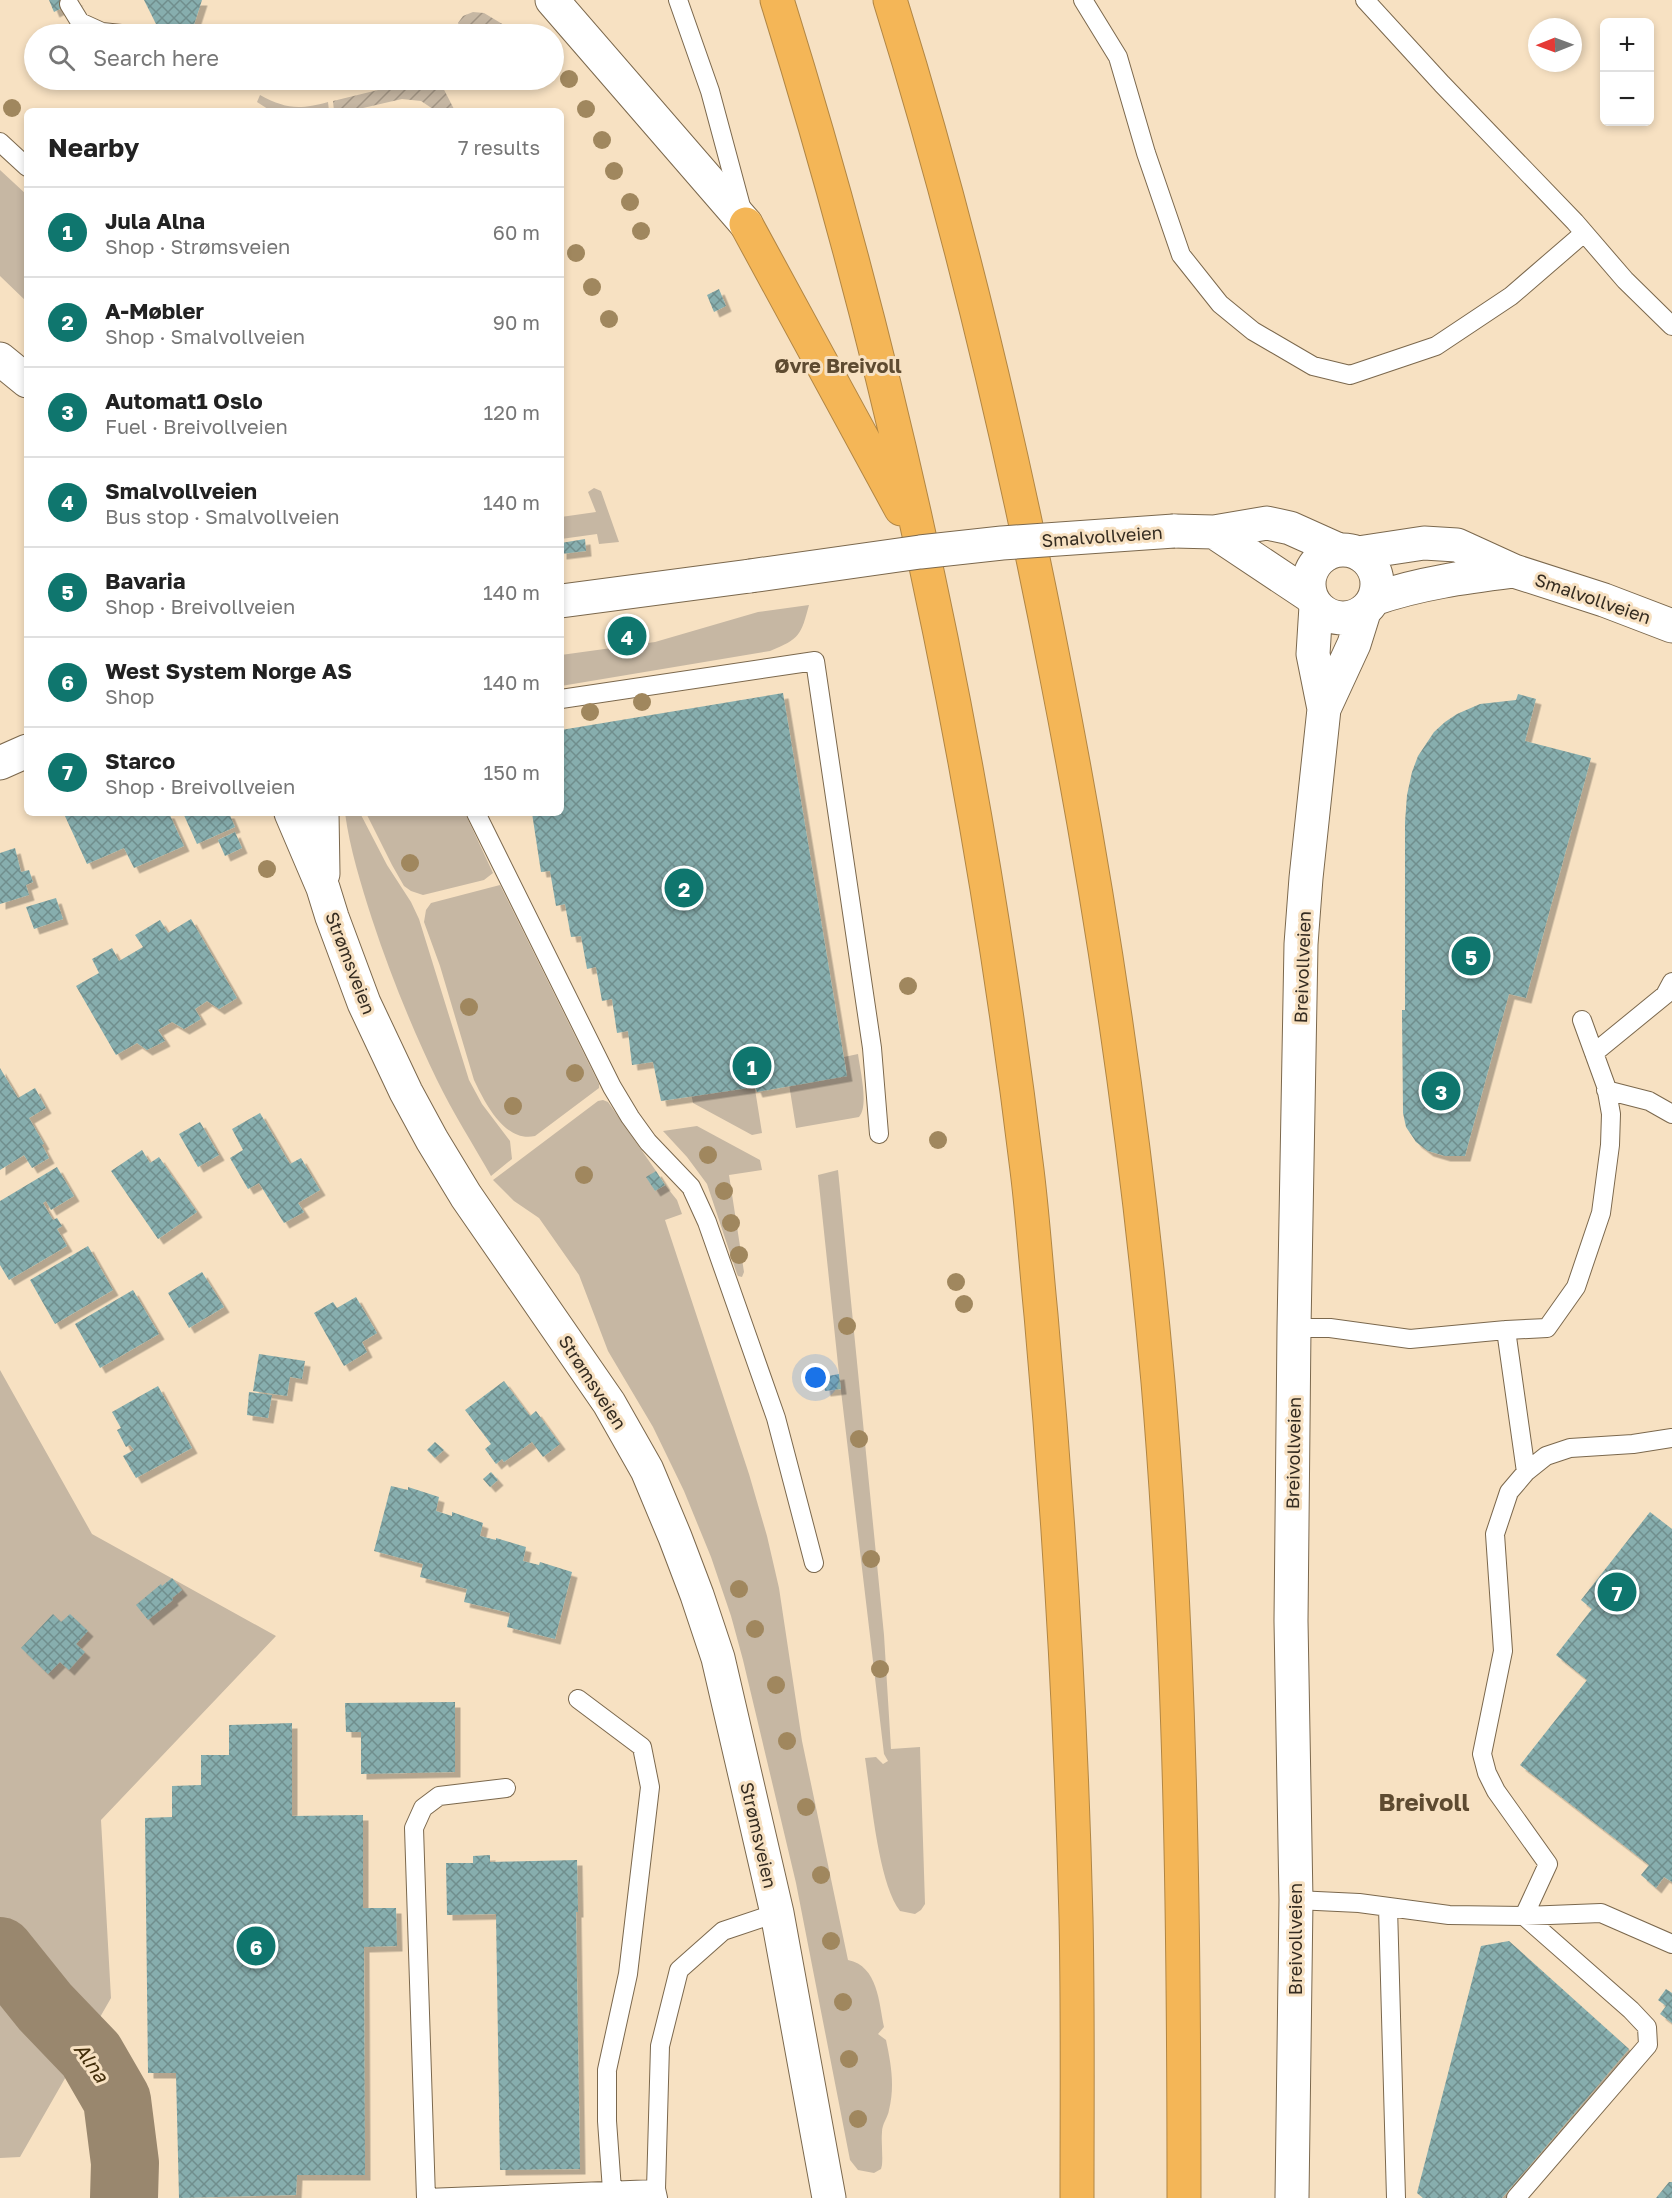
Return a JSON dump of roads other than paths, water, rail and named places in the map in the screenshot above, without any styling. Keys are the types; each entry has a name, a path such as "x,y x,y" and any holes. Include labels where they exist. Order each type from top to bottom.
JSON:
{"highway":[{"path":"777,0 831,176 862,293 922,549 945,653 1004,1003 1027,1172 1049,1402 1059,1537 1072,1795 1076,1935 1077,2198"},
{"path":"890,0 935,152 985,342 1018,486 1090,856 1128,1115 1158,1380 1167,1511 1179,1780 1185,2055 1185,2198"},
{"path":"746,224 922,549"}],"street":[{"path":"552,0 746,224"},
{"path":"0,359 24,379"},
{"name":"Smalvollveien","path":"564,601 1002,543 1174,531 1214,532 1267,524 1290,528 1367,559 1377,578 1369,605"},
{"name":"Smalvollveien","path":"1214,532 1313,601 1326,615 1339,619 1352,618 1369,605 1402,589 1450,579 1514,571"},
{"name":"Smalvollveien","path":"1313,601 1308,584 1311,571 1317,561 1327,553 1424,543 1457,544 1514,571 1604,600 1672,626"},
{"name":"Breivollveien","path":"1292,2198 1296,1900 1291,1621 1301,944 1324,709 1313,654 1313,601"},
{"name":"Breivollveien","path":"1324,709 1369,605"},
{"path":"0,762 24,753"},
{"name":"Strømsveien","path":"292,816 323,888 364,1003 406,1092 432,1140 502,1251 576,1353 603,1395 646,1470 697,1595 718,1658 777,1913 829,2198"},
{"name":"Strømsveien","path":"322,816 323,888"}],"lane":[{"path":"678,0 710,91 746,224"},
{"path":"1083,0 1118,57 1146,153 1181,255 1220,304 1253,331 1313,366 1350,375 1436,346 1511,296 1580,228"},
{"path":"1365,0 1580,228 1625,280 1672,326"},
{"path":"69,4 80,22 84,24"},
{"path":"0,142 24,164"},
{"path":"564,699 815,661 872,1047 879,1134"},
{"path":"478,816 618,1097 648,1142 691,1187 707,1222 776,1418 814,1563"},
{"path":"1594,1053 1665,995 1672,982"},
{"path":"1294,1328 1330,1328 1410,1340 1547,1328 1576,1287 1601,1213 1611,1145 1611,1114 1606,1089 1582,1020"},
{"path":"1606,1089 1649,1101 1672,1114"},
{"path":"1506,1330 1526,1472"},
{"path":"1524,1916 1548,1864 1496,1791 1487,1773 1482,1754 1503,1651 1496,1534 1509,1492 1526,1472 1546,1456 1570,1448 1633,1444 1672,1438"},
{"path":"578,1699 642,1747 650,1787 628,1974 607,2070 610,2194"},
{"path":"426,2198 414,1828 423,1808 440,1796 506,1788"},
{"path":"1296,1900 1359,1903 1449,1915 1524,1916 1601,1912 1672,1944"},
{"path":"1388,1907 1396,2198"},
{"name":"Strømsveien","path":"426,2198 657,2193 660,2046 679,1970 723,1931 777,1913"},
{"path":"1516,2198 1648,2045 1647,2027 1631,2010 1524,1916"}],"waterway":[{"name":"Alna","path":"0,1951 45,2007 91,2055 117,2100 125,2163 124,2198"}],"place":[{"name":"Smalvollveien","path":"627,636"},
{"name":"A-Møbler","path":"684,888"},
{"name":"Bavaria","path":"1471,956"},
{"name":"Jula Alna","path":"752,1066"},
{"name":"Automat1 Oslo","path":"1441,1091"},
{"name":"Starco","path":"1617,1592"},
{"name":"West System Norge AS","path":"256,1946"}],"district":[{"name":"Øvre Breivoll","path":"838,365"},
{"name":"Breivoll","path":"1424,1801"}]}
